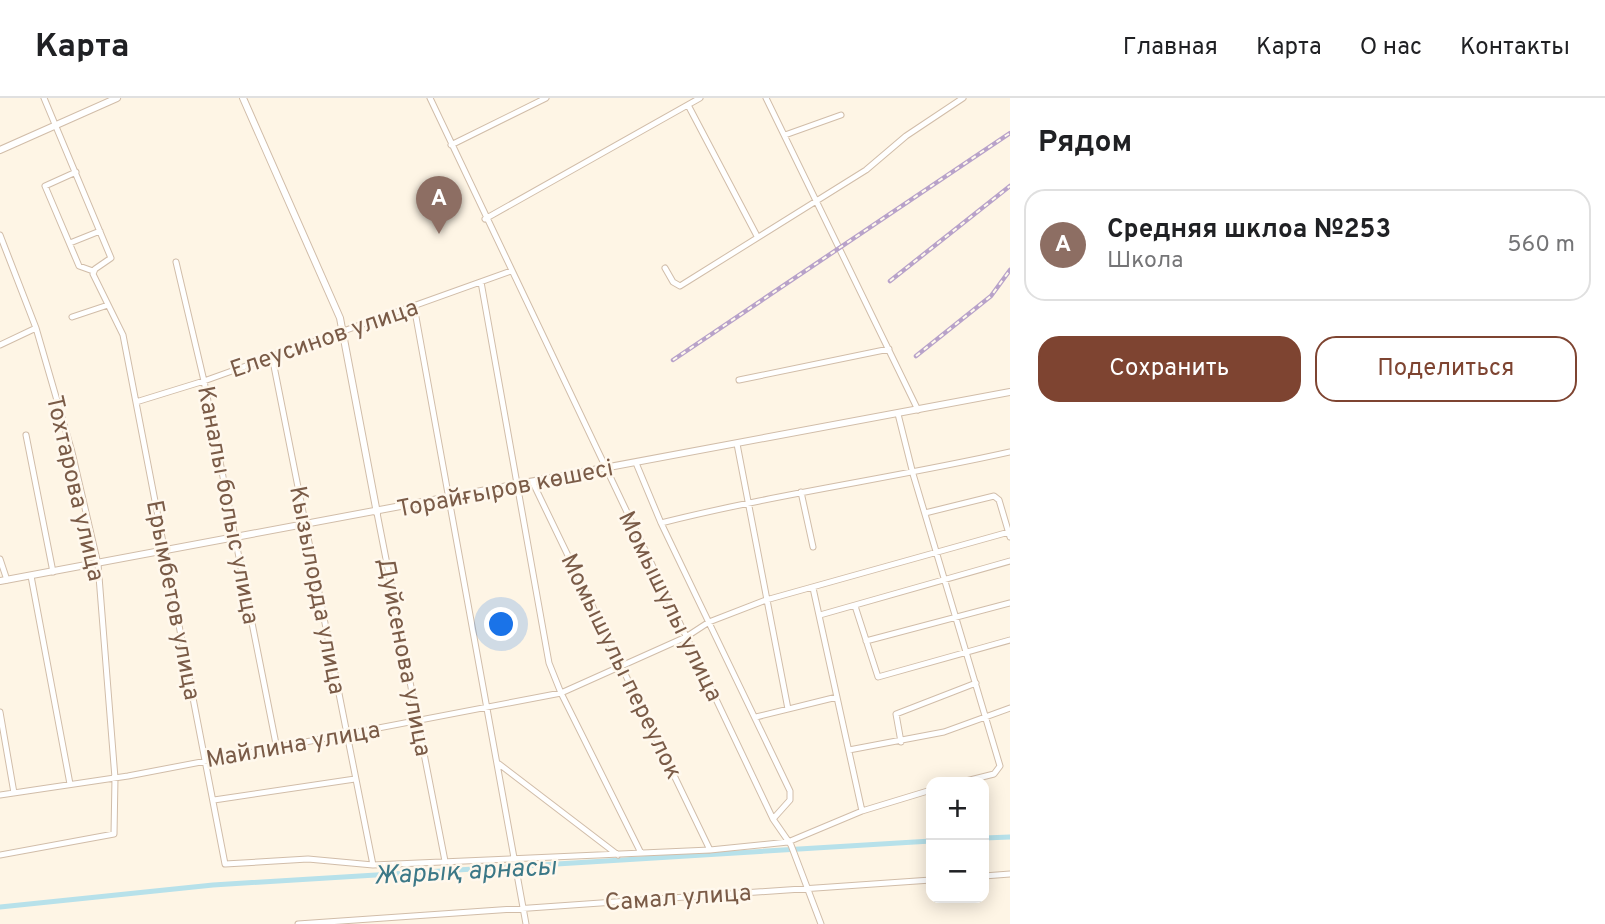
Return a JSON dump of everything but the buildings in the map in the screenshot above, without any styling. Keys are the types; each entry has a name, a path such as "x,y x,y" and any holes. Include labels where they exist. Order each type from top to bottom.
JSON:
{"street":[{"path":"44,98 111,258 93,271"},
{"path":"0,150 117,98"},
{"name":"Дуйсенова улица","path":"243,98 343,329 445,861"},
{"name":"Момышулы улица","path":"430,98 485,219 773,818 790,844 805,889 821,924"},
{"path":"451,145 546,98"},
{"path":"485,219 700,98"},
{"path":"766,98 918,410"},
{"path":"665,268 673,282 680,286 866,170 906,136 963,98"},
{"path":"688,105 757,236"},
{"path":"785,135 841,115"},
{"path":"76,172 46,186 70,243 100,231"},
{"name":"Тохтарова улица","path":"0,236 36,328 72,452 98,564 115,778 114,834 0,855"},
{"name":"Ерымбетов улица","path":"70,243 82,270 93,271 123,335 225,864 308,859 373,865"},
{"name":"Каналы болыс улица","path":"176,262 204,381 278,749"},
{"name":"Елеусинов улица","path":"136,401 204,381 511,271"},
{"path":"481,282 549,663 561,693 641,853"},
{"path":"72,317 108,305"},
{"path":"414,306 526,924"},
{"path":"0,345 36,328"},
{"path":"739,380 889,349"},
{"name":"Кызылорда улица","path":"272,356 373,865"},
{"name":"Торайғыров көшесі","path":"3,581 377,513 1010,392"},
{"path":"898,414 999,771 978,777"},
{"path":"26,435 53,572"},
{"path":"737,444 746,502 788,709"},
{"path":"661,523 746,502 913,474 1010,452"},
{"path":"636,463 661,523 790,791 790,800 773,818"},
{"name":"Момышулы переулок","path":"533,483 623,665 709,850"},
{"path":"800,492 813,547"},
{"path":"925,513 998,497 1009,534"},
{"name":"Майлина улица","path":"0,795 128,776 204,760 278,749 346,733 489,709 561,693 686,637 709,622 766,600 1009,534"},
{"path":"0,559 3,581"},
{"path":"820,615 1010,561"},
{"path":"31,576 70,784"},
{"path":"813,589 862,811"},
{"path":"866,641 1010,603"},
{"path":"856,606 878,677 1010,640"},
{"path":"901,742 896,714 976,684"},
{"path":"756,718 837,697"},
{"path":"849,750 901,742 985,718 1010,708"},
{"path":"0,712 14,793"},
{"path":"499,764 618,855"},
{"path":"214,800 355,779"},
{"path":"373,865 618,855 790,844 862,811 926,792"},
{"path":"989,876 1010,874"},
{"name":"Самал улица","path":"298,924 523,904 926,880"}],"waterway":[{"name":"Жарық арнасы","path":"989,838 1010,837"},
{"name":"Жарық арнасы","path":"0,907 213,885 926,841"}],"railway":[{"path":"673,360 1010,133"},
{"path":"890,281 1010,186"},
{"path":"916,356 991,296 1010,270"}],"place":[{"name":"Средняя шклоа №253","path":"439,234"}]}
